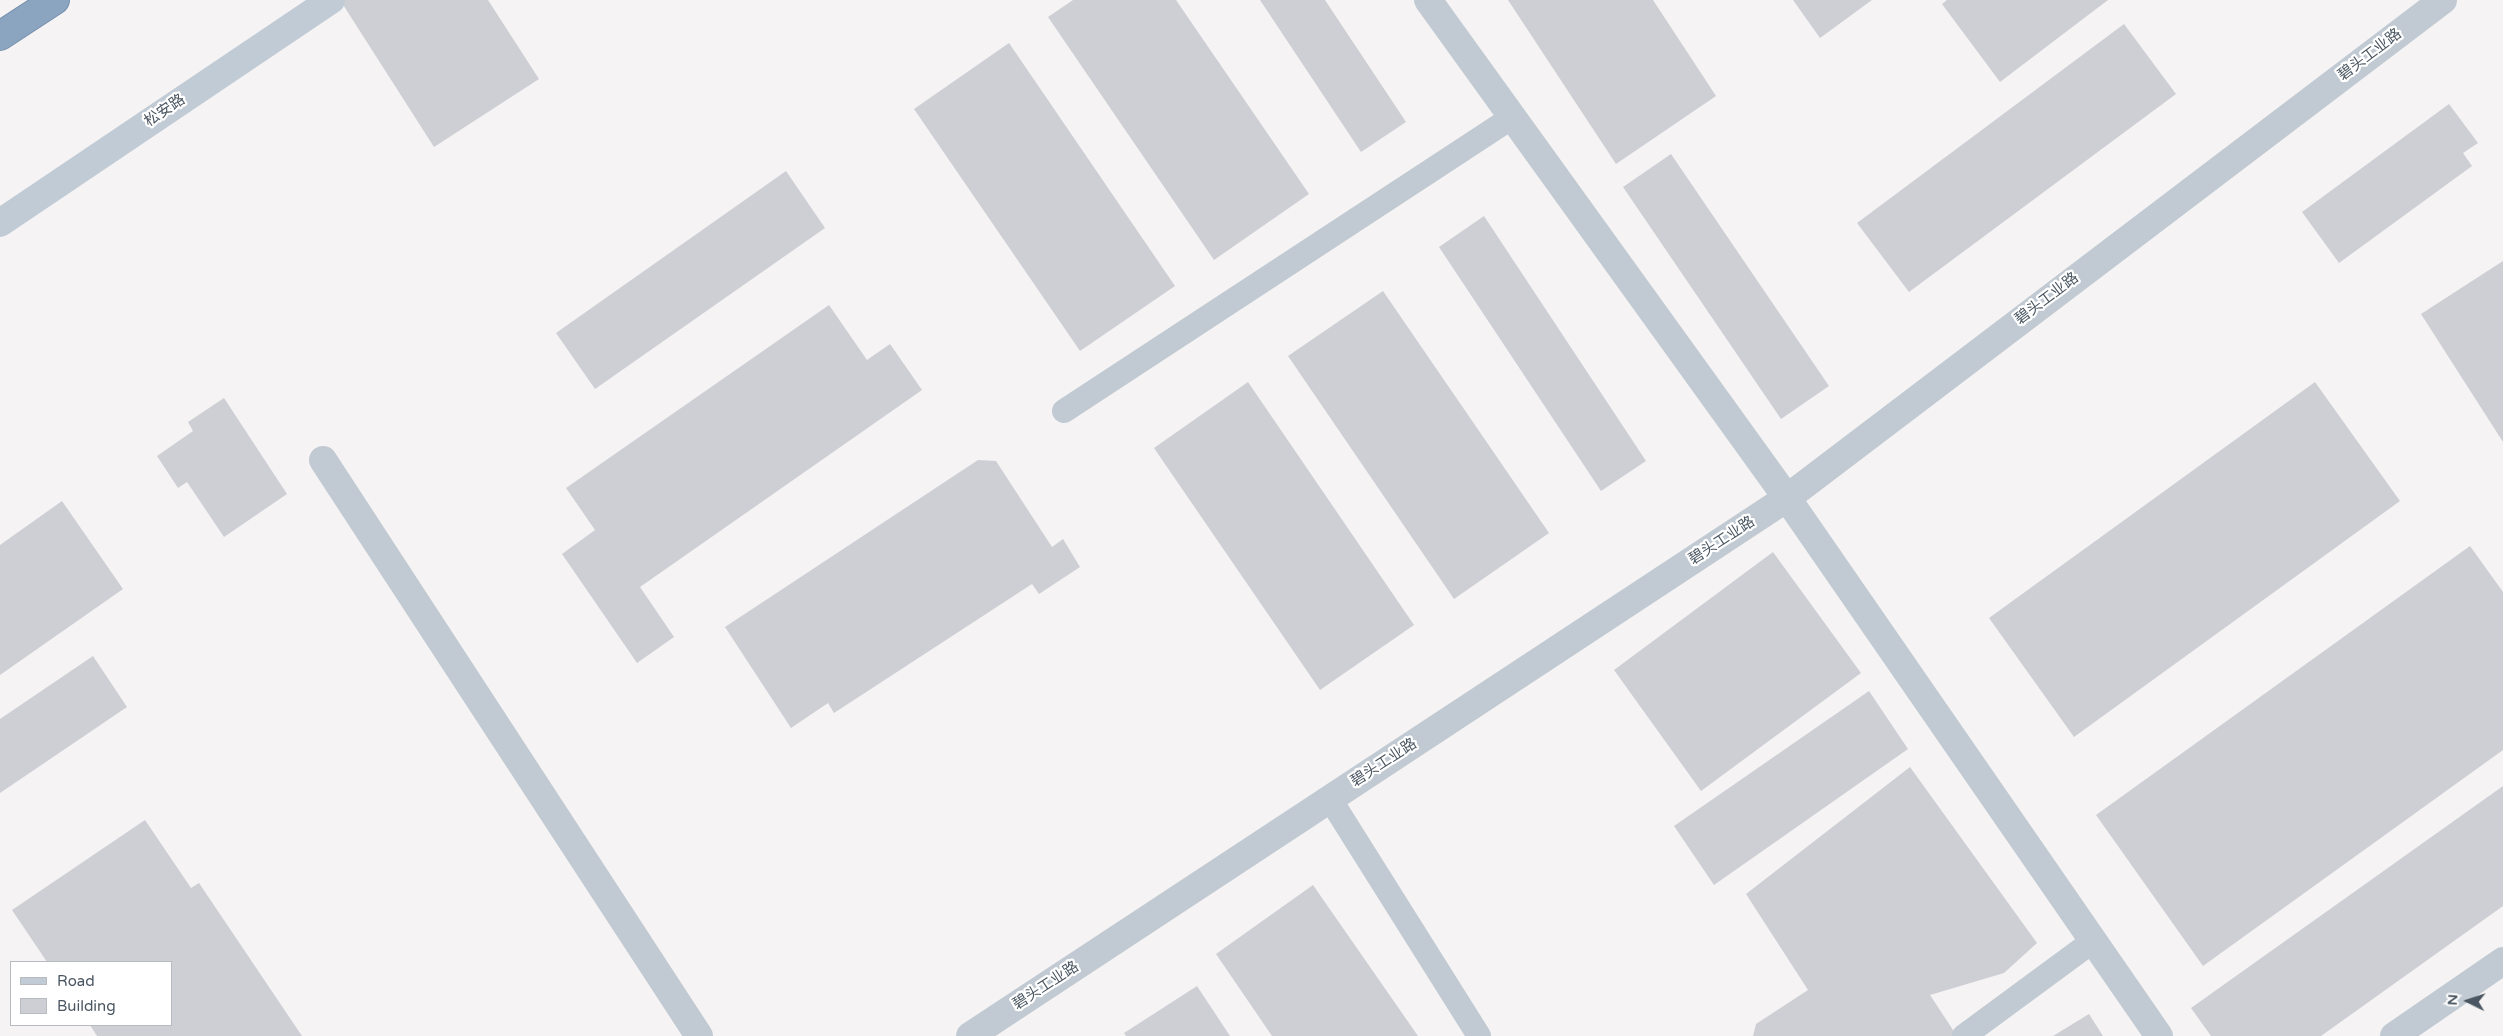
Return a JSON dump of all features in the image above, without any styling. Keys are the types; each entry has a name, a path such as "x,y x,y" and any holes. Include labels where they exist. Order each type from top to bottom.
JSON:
{"highway":[{"path":"0,36 55,0"}],"main road":[{"name":"松安路","path":"0,222 331,0"}],"street":[{"path":"1428,0 1511,118 1787,498 2159,1036"},
{"name":"碧头工业路","path":"970,1036 1787,498 2443,0"},
{"path":"323,460 700,1036"},
{"path":"2394,1036 2503,961"}],"lane":[{"path":"1064,411 1511,118"},
{"path":"1330,799 1480,1036"},
{"path":"1964,1036 2093,940"}],"building":[{"path":"340,0 488,0 539,79 434,147"},
{"path":"1073,0 1176,0 1309,194 1214,260 1048,17"},
{"path":"1260,0 1325,0 1406,122 1361,152"},
{"path":"1508,0 1653,0 1716,96 1616,164"},
{"path":"1793,0 1872,0 1820,38"},
{"path":"1947,0 2108,0 2000,82 1942,4"},
{"path":"2124,24 2176,94 1909,292 1857,223"},
{"path":"1009,43 1175,286 1080,351 914,109"},
{"path":"2449,104 2478,143 2463,153 2472,166 2339,263 2302,212"},
{"path":"1671,154 1829,386 1781,419 1623,187"},
{"path":"786,171 825,228 595,389 556,333"},
{"path":"1484,216 1646,461 1601,491 1439,247"},
{"path":"2503,261 2503,442 2421,314"},
{"path":"1383,291 1549,533 1454,599 1288,356"},
{"path":"829,305 867,360 890,344 922,390 640,587 674,637 637,663 562,554 595,530 566,488"},
{"path":"1248,382 1414,625 1320,690 1154,448"},
{"path":"2315,382 2400,501 2074,737 1989,618"},
{"path":"224,398 287,494 224,537 187,482 178,488 157,456 193,431 188,422"},
{"path":"978,460 996,461 1052,547 1063,539 1080,567 1039,594 1032,584 834,713 828,703 791,728 725,627"},
{"path":"62,501 123,589 0,675 0,545"},
{"path":"2470,546 2503,592 2503,750 2203,966 2096,815"},
{"path":"1773,552 1861,673 1701,791 1614,670"},
{"path":"93,656 127,707 0,793 0,719"},
{"path":"1869,691 1908,749 1714,885 1674,826"},
{"path":"1910,767 2037,943 2004,973 1930,995 1957,1036 1753,1036 1756,1024 1808,990 1746,894"},
{"path":"2503,786 2503,906 2321,1036 2211,1036 2191,1008"},
{"path":"145,820 191,888 199,883 302,1036 97,1036 91,1026 172,1026 172,961 46,961 12,910"},
{"path":"1313,885 1418,1036 1272,1036 1216,954"},
{"path":"1197,986 1230,1036 1126,1036 1124,1033"},
{"path":"2089,1014 2103,1036 2053,1036"}]}
